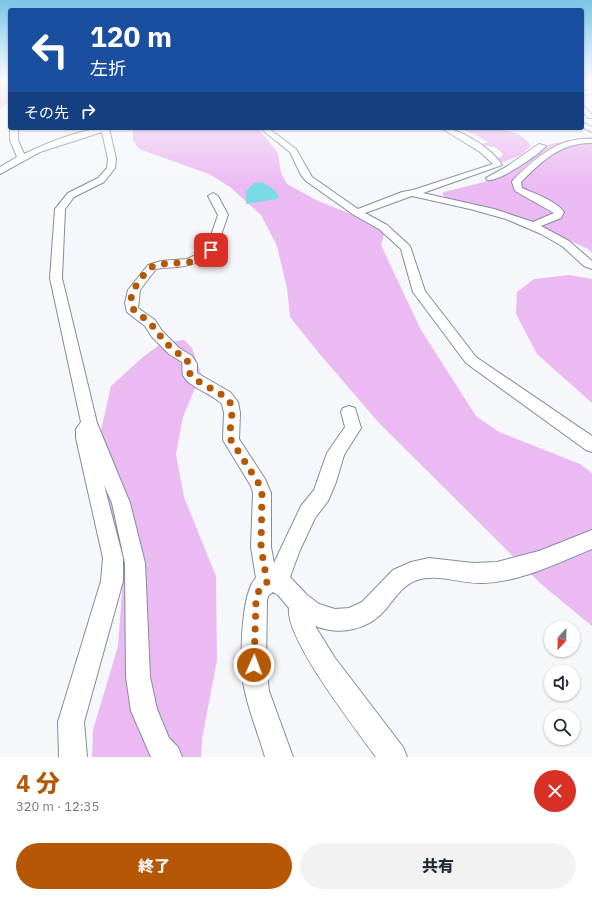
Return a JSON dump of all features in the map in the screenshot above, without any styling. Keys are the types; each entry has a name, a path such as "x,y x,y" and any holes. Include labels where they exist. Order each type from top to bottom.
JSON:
{"street":[{"path":"14,130 14,140 19,155 24,156"},
{"path":"0,171 24,156 54,143 101,130"},
{"path":"105,130 112,159 112,168 101,180 71,195 60,209 56,278 89,423 121,503 135,564 138,677 144,711 160,747 168,757"},
{"path":"267,130 294,151 305,175 309,179 357,213 383,227 406,248 419,292 471,360 592,445"},
{"path":"357,213 405,194 414,193 498,166 497,161 483,150 450,130"},
{"path":"433,198 440,190 502,174 548,143 590,133"},
{"path":"533,226 558,216 559,212 518,189 516,182 543,156 560,146 577,140 592,141"},
{"path":"414,193 460,203 533,226 567,245 592,266"},
{"path":"213,196 224,215 211,250 207,254 189,262 152,267 134,290 131,304 132,309 150,323 157,334 174,351 187,359 190,374 196,380 224,396 230,402 232,413 230,432 231,440 259,484 262,493 261,547 272,582"},
{"path":"279,757 257,691 254,665 256,601 259,590 272,582 308,512 321,495 327,482 336,452 353,428 349,412"},
{"path":"73,757 71,722 112,581 113,558 84,438 84,429 89,423"},
{"path":"272,582 288,588 300,605 323,617 335,620 351,619 366,614 378,603 388,589 409,573 428,567 482,573 503,570 536,562 592,539"},
{"path":"300,605 299,614 307,634 326,667 393,757"}],"shaded area":[{"path":"133,130 260,130 278,153 281,173 287,184 318,201 371,222 385,231 381,245 421,330 476,416 499,432 580,464 592,473 592,626 541,584 379,423 318,352 290,317 287,288 277,246 261,215 230,187 209,174 139,149 133,140"},
{"path":"466,130 509,131 518,134 531,146 521,155 500,163 495,157 500,158 503,154 495,147 479,145 488,142"},
{"path":"592,137 592,253 588,249 528,221 446,198 442,194 444,192 500,178 550,144"},
{"path":"569,275 592,279 592,403 537,354 516,314 517,292 534,279"},
{"path":"184,340 192,348 201,374 183,417 176,454 184,497 216,576 217,660 202,739 201,757 92,757 93,730 118,646 124,564 97,505 100,435 111,386 143,357 162,343"}],"water":[{"path":"262,182 275,190 279,196 277,199 246,204 246,191 254,183"}],"route":[{"path":"211,250 204,257 195,261 158,265 149,269 134,290 131,298 131,304 132,309 150,323 157,334 174,351 187,359 190,364 190,374 196,380 224,396 230,402 232,413 230,432 231,440 259,484 262,493 260,530 262,563 267,582 259,590 256,601 254,665"}]}
